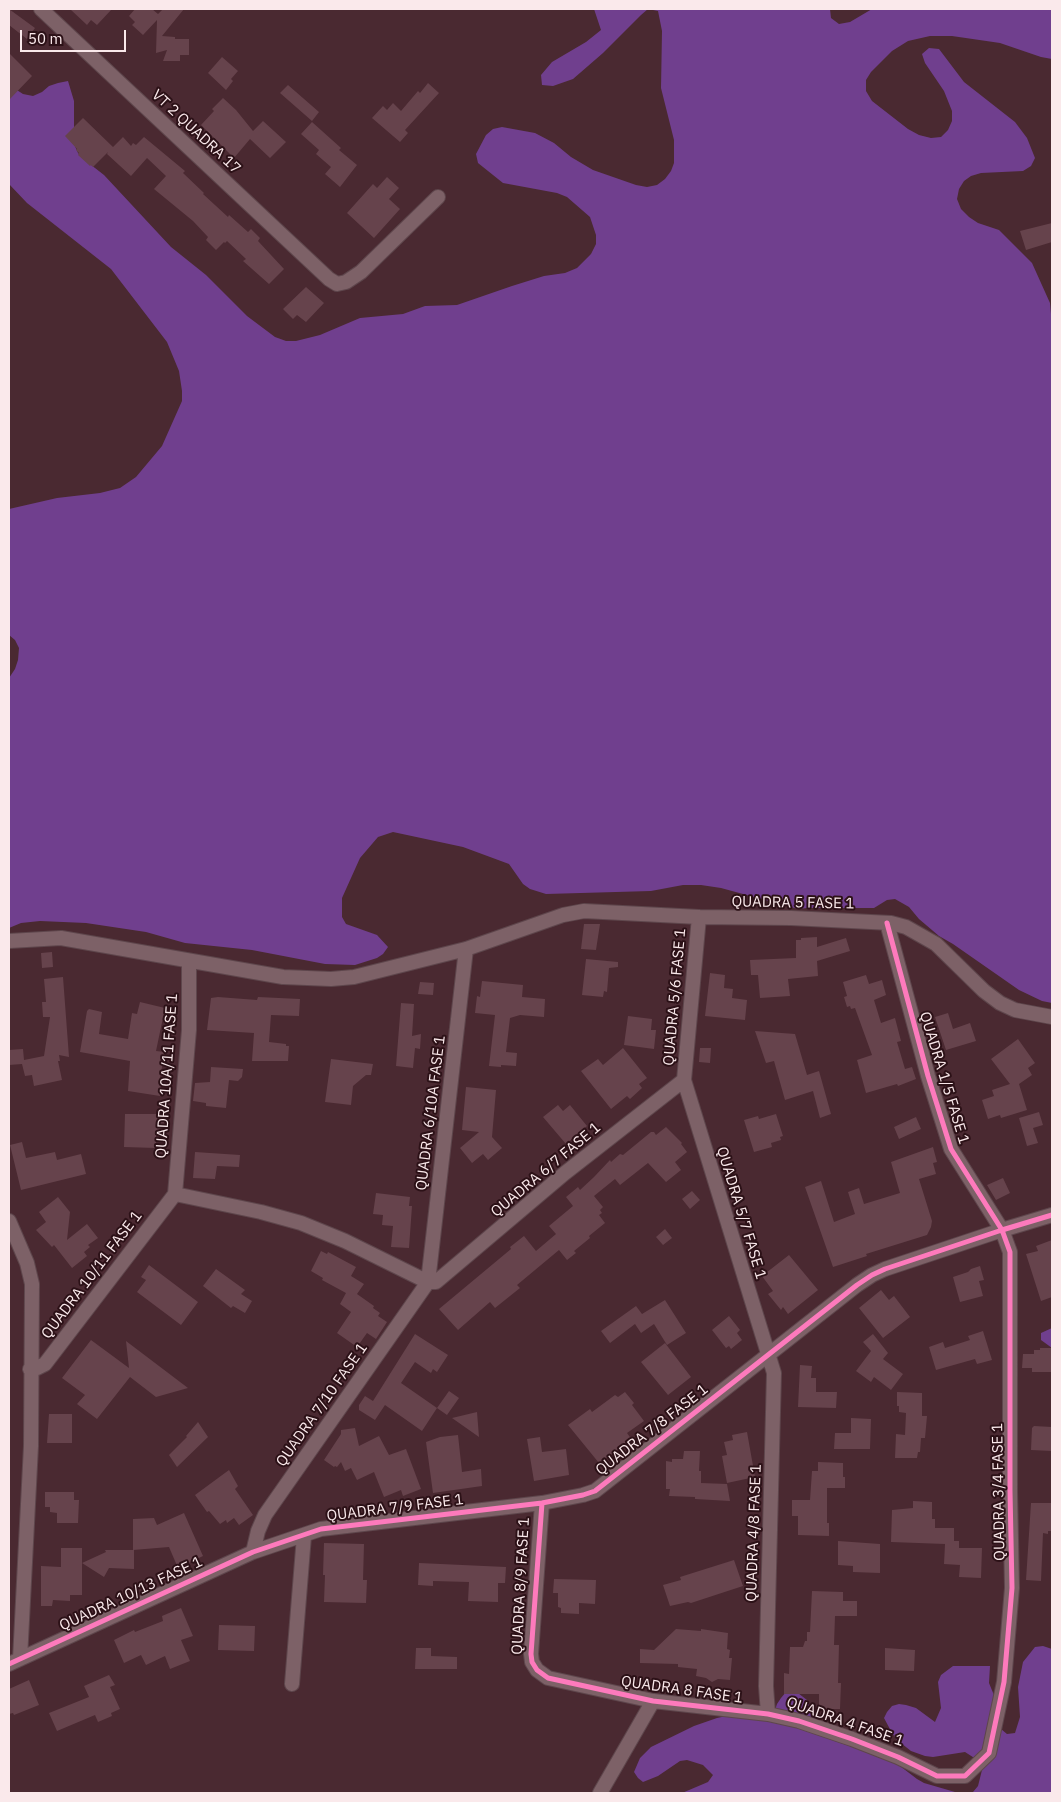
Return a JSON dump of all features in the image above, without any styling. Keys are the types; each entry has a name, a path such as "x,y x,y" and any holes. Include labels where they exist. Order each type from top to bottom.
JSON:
{"street":[{"name":"VT 2 QUADRA 17","path":"41,9 329,279 337,284 346,282 361,272 438,197"},
{"name":"QUADRA 5 FASE 1","path":"9,940 62,938 283,977 331,979 354,977 466,948 562,915 584,912 699,918 838,919 887,923 906,927 936,944 984,992 1000,1003 1015,1010 1052,1017"},
{"name":"QUADRA 5/6 FASE 1","path":"684,1080 699,918"},
{"name":"QUADRA 1/5 FASE 1","path":"887,923 950,1150 1002,1230"},
{"name":"QUADRA 6/10A FASE 1","path":"428,1282 466,948"},
{"name":"QUADRA 10A/11 FASE 1","path":"175,1194 189,1030 189,961"},
{"name":"QUADRA 6/7 FASE 1","path":"428,1282 440,1281 565,1173 684,1080"},
{"name":"QUADRA 5/7 FASE 1","path":"684,1080 767,1355"},
{"path":"175,1194 301,1223 345,1241 428,1282"},
{"name":"QUADRA 10/11 FASE 1","path":"30,1370 45,1364 175,1194"},
{"name":"QUADRA 7/8 FASE 1","path":"542,1504 595,1491 872,1275 1002,1230 1052,1215"},
{"path":"9,1221 27,1263 32,1284 31,1446 14,1661"},
{"name":"QUADRA 3/4 FASE 1","path":"989,1753 1004,1682 1012,1588 1010,1252 1002,1230"},
{"name":"QUADRA 7/10 FASE 1","path":"254,1552 258,1531 265,1515 428,1282"},
{"name":"QUADRA 4/8 FASE 1","path":"767,1355 774,1373 766,1686 768,1714"},
{"name":"QUADRA 7/9 FASE 1","path":"254,1552 335,1526 542,1504"},
{"name":"QUADRA 8/9 FASE 1","path":"537,1670 531,1654 542,1504"},
{"path":"292,1684 304,1536"},
{"name":"QUADRA 10/13 FASE 1","path":"14,1661 254,1552"},
{"name":"QUADRA 8 FASE 1","path":"537,1670 548,1678 562,1682 653,1701 768,1714"},
{"path":"600,1793 653,1701"},
{"name":"QUADRA 4 FASE 1","path":"768,1714 852,1738 898,1757 936,1776 965,1776 989,1753"}],"shaded area":[{"path":"594,9 648,9 573,79 553,86 542,85 541,75 552,62 586,42 601,30"},
{"path":"648,9 830,9 831,18 839,24 850,22 872,9 1052,9 1052,59 1000,43 952,36 930,36 908,41 892,51 871,72 866,80 866,91 872,101 908,129 919,135 931,138 941,137 948,130 952,121 952,111 944,91 925,63 922,54 929,48 939,49 964,82 1015,122 1027,138 1035,158 1031,166 1023,171 981,173 971,176 964,181 959,189 957,199 961,209 969,217 978,223 999,230 1032,263 1050,303 1052,325 1052,1003 1042,1001 1019,990 939,936 919,919 909,907 895,899 887,900 874,908 798,909 721,888 701,885 683,885 651,891 546,894 530,889 523,884 509,864 463,847 393,832 378,837 360,858 342,898 342,917 346,924 377,935 388,947 377,958 355,965 325,964 252,950 185,943 146,932 86,923 40,921 21,923 9,928 9,678 18,660 19,648 15,640 9,635 9,509 57,498 100,493 120,488 136,477 162,446 182,401 182,391 179,371 167,342 111,269 27,203 9,184 9,85 23,94 33,96 49,86 68,81 74,101 74,144 78,153 104,175 171,247 206,275 247,316 275,337 286,341 296,341 320,335 360,318 403,314 425,306 457,305 544,276 565,273 577,268 591,254 596,244 596,235 590,217 567,197 557,193 503,183 478,163 476,154 486,135 493,129 502,127 535,133 554,143 571,157 593,170 636,185 647,187 657,185 665,179 674,163 674,140 661,88 662,31 658,11"},
{"path":"1052,1328 1052,1348 1041,1340 1041,1333"},
{"path":"1043,1646 1052,1649 1052,1793 682,1793 708,1782 713,1775 703,1765 687,1760 680,1761 658,1776 643,1782 634,1772 640,1758 651,1747 694,1726 717,1718 750,1711 772,1719 781,1698 786,1692 794,1690 807,1700 819,1722 883,1753 924,1783 955,1792 973,1792 978,1786 982,1770 979,1761 965,1752 933,1757 911,1751 897,1740 884,1718 892,1706 899,1704 916,1708 935,1722 941,1708 938,1682 941,1675 953,1666 990,1666 989,1683 998,1705 1001,1729 1007,1734 1015,1733 1020,1717 1018,1687 1023,1662 1035,1647"}],"building":[{"path":"9,9 35,28 27,39 9,25"},
{"path":"70,9 112,9 97,25 91,20 87,25"},
{"path":"135,9 152,9 158,14 163,9 184,9 162,36 175,37 175,39 189,39 189,55 180,55 180,61 163,61 167,50 156,53 157,20 143,35 132,25 135,22 129,16"},
{"path":"9,53 32,76 9,100"},
{"path":"222,57 238,71 231,79 233,81 226,90 208,73"},
{"path":"428,83 439,93 405,130 408,133 400,142 372,118 383,106 387,110 393,103 401,111 418,91 420,93"},
{"path":"288,85 319,112 312,121 280,93"},
{"path":"223,98 236,110 253,131 263,121 286,142 270,158 250,139 234,158 201,125 214,111 212,109"},
{"path":"83,118 113,147 123,137 131,146 133,143 136,145 144,137 185,171 183,173 228,217 229,215 248,232 251,229 260,238 258,241 284,269 269,284 243,261 246,259 227,241 216,250 206,240 208,237 193,221 154,189 166,176 147,158 131,176 107,154 108,152 93,167 90,166 78,155 77,149 65,136"},
{"path":"312,122 341,148 339,150 357,165 340,187 325,174 331,167 316,154 319,150 301,134"},
{"path":"387,177 399,188 389,199 400,209 374,238 347,213 373,184 377,188"},
{"path":"1052,223 1052,242 1026,250 1020,231"},
{"path":"306,287 324,303 306,322 297,315 293,319 283,309"},
{"path":"584,924 600,924 596,950 581,949"},
{"path":"817,937 817,947 846,938 850,951 817,961 818,976 788,979 790,996 760,998 758,975 751,975 750,960 796,958 796,940"},
{"path":"52,952 53,967 42,968 41,953"},
{"path":"586,959 618,962 618,967 609,968 607,992 604,991 603,997 582,995"},
{"path":"710,973 725,975 724,988 733,989 732,998 747,1000 745,1020 705,1016"},
{"path":"866,975 869,984 882,980 886,995 874,1000 881,1023 895,1018 901,1041 897,1042 905,1069 912,1067 916,1079 898,1086 897,1084 866,1093 857,1060 872,1055 855,1008 847,1007 844,997 847,996 843,982"},
{"path":"63,977 69,1057 59,1055 60,1061 58,1061 62,1080 34,1086 32,1075 25,1076 22,1064 9,1065 9,1050 23,1049 24,1060 44,1056 50,1017 43,1017 42,1002 46,1002 44,979"},
{"path":"482,981 523,985 522,997 545,999 544,1017 520,1015 510,1018 506,1052 517,1053 516,1066 489,1066 495,1015 475,1013 477,996 480,997"},
{"path":"420,982 434,983 433,995 418,994"},
{"path":"258,997 300,999 299,1016 271,1015 269,1042 289,1046 288,1061 252,1061 254,1033 207,1030 211,998 257,1000"},
{"path":"140,1002 165,1008 156,1051 165,1052 159,1082 161,1083 160,1096 128,1091 130,1061 80,1052 87,1011 89,1009 102,1012 99,1034 128,1039 132,1013 137,1014"},
{"path":"401,1003 414,1004 412,1036 421,1034 420,1049 415,1048 413,1068 396,1066"},
{"path":"948,1013 953,1029 970,1023 976,1041 946,1050 935,1017"},
{"path":"628,1016 652,1019 651,1030 656,1030 654,1049 624,1045"},
{"path":"755,1031 795,1034 807,1075 819,1071 831,1114 820,1118 813,1091 785,1100 774,1061 766,1063"},
{"path":"1018,1039 1035,1063 1028,1068 1032,1075 1019,1084 1027,1110 1001,1118 1000,1115 988,1119 982,1100 994,1096 992,1090 1010,1084 991,1059"},
{"path":"623,1048 647,1078 639,1084 642,1088 630,1099 627,1096 611,1109 581,1071 598,1059 603,1065"},
{"path":"700,1048 711,1048 710,1063 699,1062"},
{"path":"331,1059 373,1064 371,1075 366,1075 353,1086 351,1105 325,1102"},
{"path":"211,1067 243,1069 242,1077 238,1081 229,1080 226,1108 206,1106 206,1103 193,1101 195,1083 210,1082"},
{"path":"466,1087 496,1090 492,1137 502,1148 488,1160 483,1154 472,1163 460,1148 479,1132 462,1130"},
{"path":"558,1105 563,1111 570,1105 587,1126 566,1144 543,1117"},
{"path":"1039,1112 1043,1125 1033,1128 1038,1143 1027,1146 1019,1118"},
{"path":"125,1114 164,1114 164,1131 156,1131 156,1148 124,1147"},
{"path":"776,1114 783,1136 780,1137 781,1140 771,1143 772,1147 754,1152 744,1120 758,1116 759,1119"},
{"path":"916,1117 921,1129 899,1139 894,1127"},
{"path":"666,1127 682,1143 687,1152 675,1162 681,1170 666,1182 648,1163 620,1185 615,1179 594,1196 603,1207 600,1210 602,1213 599,1215 605,1223 574,1251 576,1253 567,1260 559,1250 517,1285 520,1288 495,1308 490,1302 458,1330 439,1309 524,1236 536,1251 556,1234 549,1226 573,1206 566,1197 578,1187 580,1190 610,1160 611,1162 620,1154 623,1155 651,1132 654,1132 656,1135"},
{"path":"22,1142 26,1158 55,1152 57,1160 81,1154 86,1174 21,1190 10,1145"},
{"path":"933,1147 937,1162 933,1163 936,1174 919,1179 932,1221 927,1235 866,1254 867,1256 833,1267 805,1187 821,1181 834,1222 855,1214 848,1192 859,1188 864,1204 900,1193 891,1162"},
{"path":"195,1152 240,1155 239,1167 217,1166 215,1179 193,1178"},
{"path":"1003,1178 1010,1193 996,1200 987,1185"},
{"path":"692,1191 700,1200 690,1209 682,1199"},
{"path":"376,1193 410,1197 409,1206 412,1206 409,1248 391,1247 393,1226 382,1225 383,1215 373,1214"},
{"path":"58,1197 70,1212 67,1240 87,1224 98,1238 88,1245 90,1247 84,1252 87,1256 72,1268 54,1245 52,1247 36,1230 46,1222 39,1212"},
{"path":"665,1229 672,1238 663,1245 656,1237"},
{"path":"1052,1240 1052,1297 1041,1301 1026,1254 1038,1251 1036,1246"},
{"path":"321,1251 327,1254 328,1252 356,1267 351,1276 364,1284 357,1294 374,1306 373,1308 380,1313 378,1316 387,1322 376,1339 367,1333 357,1347 337,1333 351,1312 340,1304 346,1293 322,1280 323,1278 311,1271"},
{"path":"789,1255 818,1290 788,1314 783,1307 781,1310 768,1294 773,1291 762,1276"},
{"path":"149,1265 198,1302 181,1325 137,1292 146,1280 141,1277"},
{"path":"980,1266 984,1280 979,1281 983,1296 960,1302 953,1277"},
{"path":"216,1269 245,1290 241,1294 252,1301 245,1313 233,1306 231,1308 203,1286"},
{"path":"881,1290 889,1300 894,1296 910,1317 883,1338 859,1308"},
{"path":"665,1300 686,1333 667,1345 654,1324 641,1333 635,1324 610,1343 601,1331 636,1306 642,1314"},
{"path":"729,1316 740,1330 737,1333 742,1340 731,1349 729,1346 726,1348 712,1330"},
{"path":"983,1331 992,1360 977,1364 975,1359 936,1370 929,1347 943,1342 945,1348 970,1340 968,1336"},
{"path":"415,1334 448,1355 437,1372 433,1369 431,1373 415,1362 401,1383 437,1408 422,1431 385,1405 375,1420 359,1410 359,1405 365,1396 373,1401"},
{"path":"873,1334 888,1353 883,1359 903,1374 891,1390 874,1377 871,1382 856,1371 871,1351 863,1342"},
{"path":"91,1340 129,1368 126,1341 188,1388 156,1397 130,1377 97,1419 77,1404 85,1395 62,1378"},
{"path":"665,1343 691,1377 668,1395 641,1362"},
{"path":"1040,1348 1052,1348 1052,1372 1032,1372 1032,1368 1022,1368 1023,1354 1034,1354 1034,1350 1040,1350"},
{"path":"800,1365 812,1366 811,1378 816,1378 816,1392 837,1392 836,1408 798,1407"},
{"path":"449,1391 459,1398 447,1415 437,1408"},
{"path":"625,1392 644,1421 627,1433 632,1440 599,1463 568,1425 590,1409 592,1412 615,1395 618,1397"},
{"path":"897,1392 922,1393 922,1416 927,1416 925,1438 921,1438 920,1452 918,1452 917,1458 895,1458 896,1434 905,1435 906,1413 899,1412"},
{"path":"477,1412 479,1437 452,1418"},
{"path":"49,1414 72,1414 72,1443 47,1443"},
{"path":"851,1418 871,1419 870,1449 834,1449 835,1433 851,1433"},
{"path":"198,1422 208,1437 177,1467 169,1455 187,1437"},
{"path":"1034,1426 1052,1427 1052,1451 1031,1450 1032,1428"},
{"path":"355,1428 359,1446 379,1436 389,1455 406,1449 421,1489 403,1496 401,1490 384,1497 374,1472 357,1480 351,1468 345,1471 341,1462 337,1467 334,1467 324,1460 341,1434 341,1430"},
{"path":"747,1432 755,1477 727,1483 722,1456 727,1455 724,1442 733,1440 732,1435"},
{"path":"458,1435 462,1472 481,1469 482,1486 433,1493 426,1442 440,1437"},
{"path":"540,1437 542,1452 566,1449 569,1475 534,1481 527,1439"},
{"path":"684,1451 700,1451 699,1471 701,1471 701,1483 727,1484 730,1501 669,1496 670,1489 666,1489 666,1461 672,1462 672,1459 683,1459"},
{"path":"818,1462 843,1463 845,1488 827,1488 829,1536 798,1535 798,1516 792,1516 792,1500 810,1500 812,1471 818,1471"},
{"path":"229,1470 238,1486 235,1489 253,1515 239,1525 234,1518 227,1523 226,1520 220,1524 209,1511 207,1512 195,1495"},
{"path":"45,1492 74,1492 74,1500 79,1500 78,1523 57,1523 57,1513 50,1512 50,1507 45,1507"},
{"path":"913,1501 932,1502 932,1519 935,1519 935,1528 954,1528 954,1541 959,1541 959,1548 982,1548 981,1578 959,1577 960,1565 944,1564 945,1544 891,1542 892,1510 913,1508"},
{"path":"1031,1503 1052,1503 1052,1531 1048,1531 1048,1534 1043,1533 1041,1581 1026,1580"},
{"path":"184,1513 203,1556 178,1568 169,1547 133,1550 133,1519 154,1518 157,1525"},
{"path":"838,1541 880,1544 880,1573 853,1572 853,1566 838,1565"},
{"path":"324,1543 364,1544 363,1580 367,1580 366,1603 324,1602"},
{"path":"61,1548 82,1548 82,1595 70,1595 70,1601 53,1600 52,1606 41,1606 41,1566 61,1567"},
{"path":"105,1550 134,1550 134,1569 109,1568 104,1577 82,1563 106,1552"},
{"path":"734,1560 743,1586 691,1603 670,1606 663,1585 681,1580 680,1577"},
{"path":"419,1563 506,1567 505,1583 498,1583 498,1602 468,1601 469,1582 433,1581 433,1586 418,1585"},
{"path":"554,1579 596,1580 595,1604 579,1603 579,1614 561,1613 561,1608 558,1607 558,1593 553,1593"},
{"path":"812,1591 843,1592 843,1601 857,1601 857,1616 835,1616 834,1645 839,1645 838,1683 841,1683 840,1709 821,1709 821,1706 819,1706 819,1694 784,1694 784,1673 789,1674 790,1647 803,1647 805,1641 807,1641 807,1632 810,1632"},
{"path":"181,1608 193,1636 181,1640 190,1661 170,1669 165,1656 146,1665 141,1655 124,1663 114,1640 134,1630 135,1632 163,1621 162,1616"},
{"path":"219,1625 255,1626 254,1651 218,1650"},
{"path":"676,1629 701,1631 701,1629 728,1633 727,1649 730,1650 729,1658 732,1658 730,1680 718,1679 712,1682 706,1678 696,1676 697,1669 678,1667 678,1664 640,1663 640,1649 654,1650"},
{"path":"416,1648 431,1648 431,1656 457,1657 457,1669 415,1669"},
{"path":"885,1648 915,1650 914,1671 885,1670"},
{"path":"109,1675 115,1685 110,1687 120,1709 111,1713 112,1716 98,1722 95,1715 57,1731 49,1713 89,1697 84,1686"},
{"path":"29,1680 39,1705 14,1715 13,1713 9,1714 9,1689"}],"cycle path":[{"path":"542,1503 531,1654 532,1662 537,1670 548,1678 653,1701 768,1714 799,1721 898,1757 937,1776 965,1776 989,1753 1004,1682 1012,1588 1010,1252 1002,1230 951,1149 928,1076 887,923"},
{"path":"9,1664 253,1552 321,1529 542,1503 595,1491 872,1275 885,1269 1052,1215"}]}
